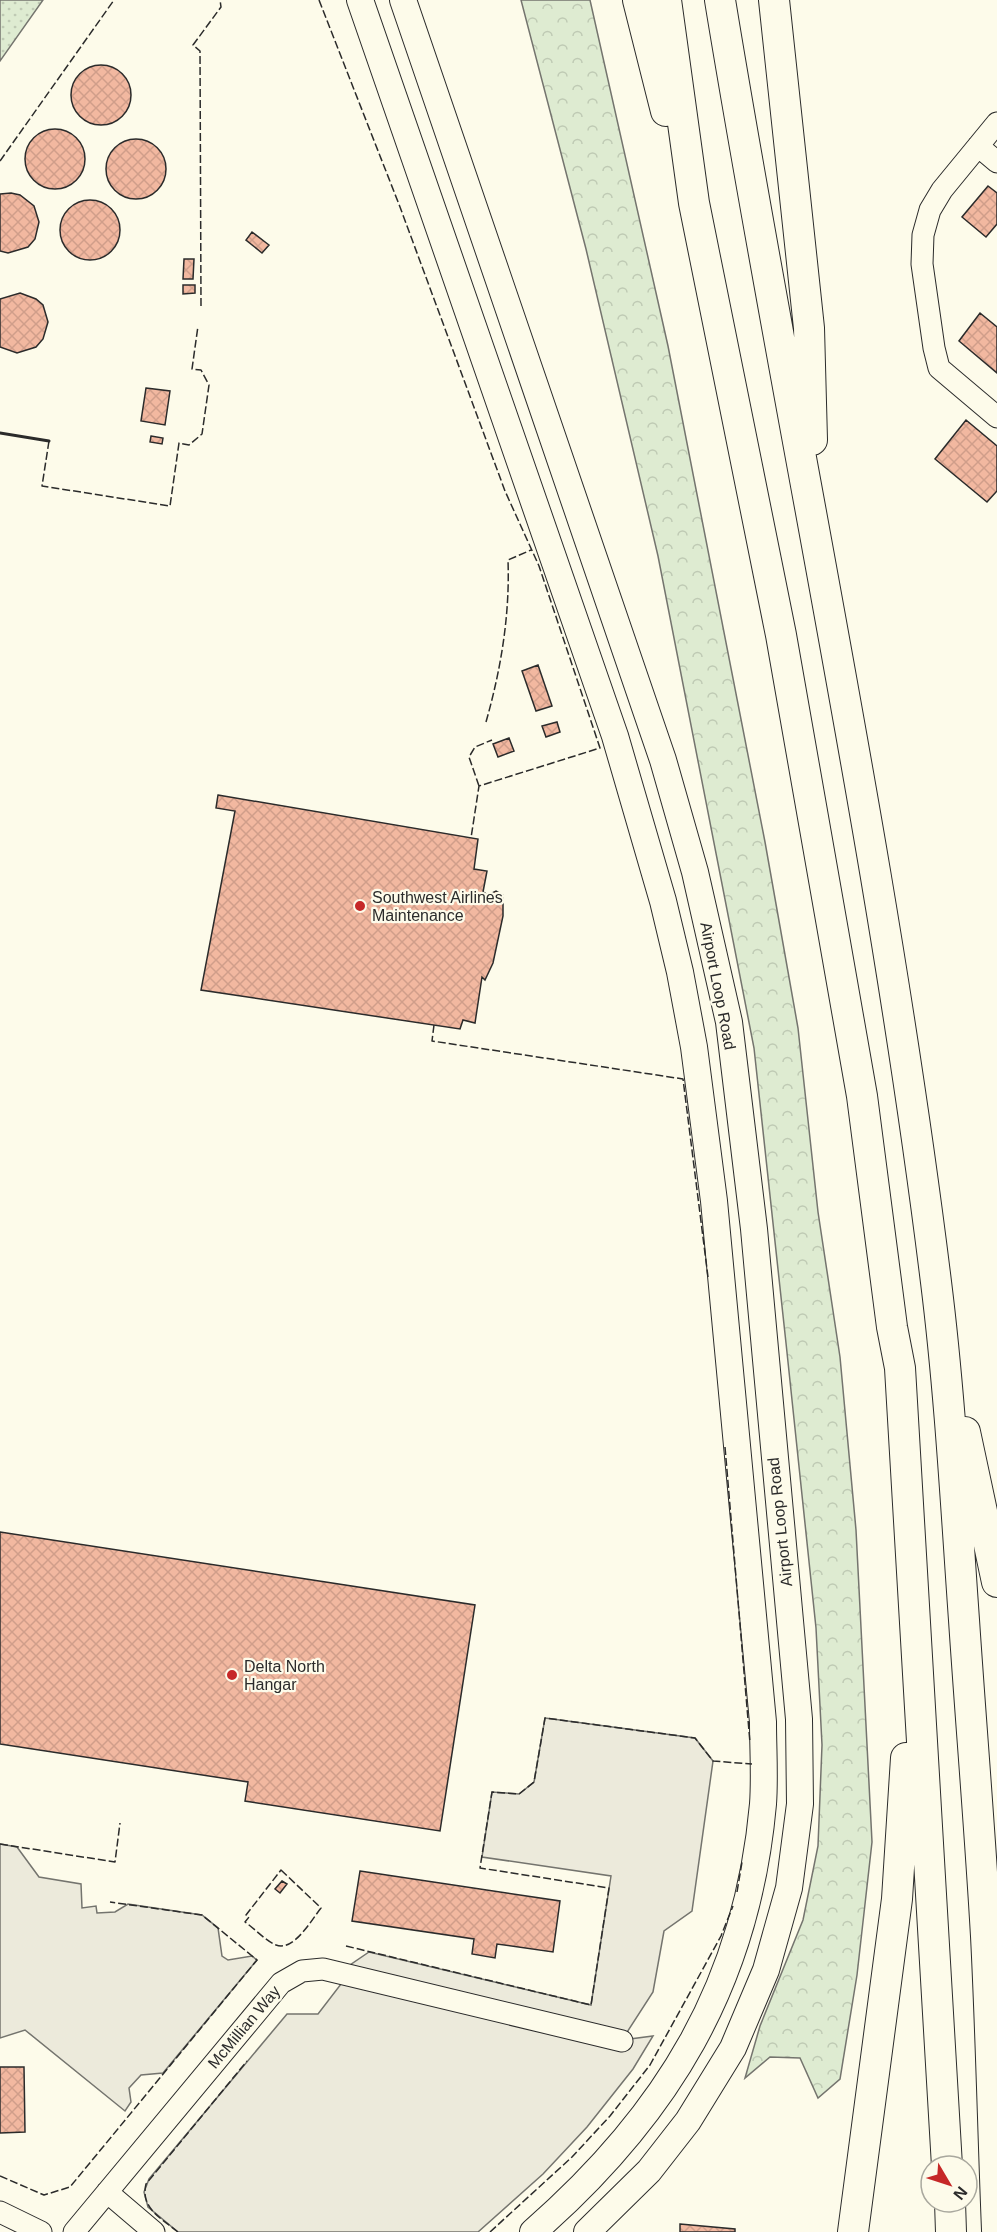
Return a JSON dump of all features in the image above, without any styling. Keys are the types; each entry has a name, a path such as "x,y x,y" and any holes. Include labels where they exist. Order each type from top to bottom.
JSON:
{"highway":[{"path":"638,0 667,117 694,203"},
{"path":"666,0 694,203 781,635 860,1084 892,1327 900,1368 946,2154"},
{"path":"720,0 780,357 808,485 901,1026 947,1375 986,1937 997,2230"},
{"path":"774,0 809,328 813,439 808,485"},
{"path":"853,2232 897,1899 906,1786 907,1686 885,1430 900,1368"},
{"path":"947,1375 968,1442 997,1582"},
{"path":"950,2214 951,2232"}],"main road":[{"path":"360,0 627,772 663,901 694,1047 714,1201 763,1722 763,1802 752,1882 730,1960 698,2033 656,2102 619,2149 568,2201 533,2232"},
{"name":"Airport Loop Road","path":"403,0 663,760 694,872 729,1022 754,1229 800,1719 800,1804 789,1888 766,1970 733,2048 688,2121 656,2162 587,2232"}],"street":[{"path":"997,123 942,190 930,210 923,235 922,264 939,368 997,417"},
{"path":"978,146 997,162"},
{"name":"McMillian Way","path":"74,2232 280,1983 302,1971 323,1969 622,2040"},
{"path":"107,2192 154,2232"},
{"path":"0,2212 41,2232"}],"green space":[{"path":"0,0 43,0 0,61"},
{"path":"521,0 590,0 668,346 765,842 798,1028 818,1212 840,1357 856,1530 872,1842 857,1975 840,2079 818,2098 800,2058 770,2057 745,2078 760,2026 803,1920 818,1846 822,1745 816,1628 754,1048 658,556 586,249"}],"shaded area":[{"path":"545,1718 695,1738 713,1761 692,1911 664,1931 653,1992 622,2040 653,2036 633,2069 587,2127 543,2174 478,2232 178,2232 148,2207 144,2192 149,2179 287,2014 318,2014 348,1975 350,1965 369,1952 591,2005 611,1876 482,1857 492,1792 519,1794 534,1782"},
{"path":"0,1844 17,1847 39,1877 81,1884 82,1908 96,1906 97,1913 115,1912 128,1904 202,1915 218,1928 222,1956 228,1960 252,1956 257,1960 163,2073 141,2075 129,2088 131,2102 125,2111 25,2030 0,2038"}],"building":[{"path":"101,65 118,70 126,78 131,95 126,112 118,120 101,125 84,120 76,112 71,95 76,78 84,70"},
{"path":"55,129 72,134 80,142 85,159 80,176 72,184 55,189 38,184 30,176 25,159 30,142 38,134"},
{"path":"136,139 153,144 161,152 166,169 161,186 153,194 136,199 119,194 111,186 106,169 111,152 119,144"},
{"path":"988,186 997,193 997,224 986,237 962,217"},
{"path":"0,194 20,195 34,206 39,222 35,239 28,247 8,253 0,251"},
{"path":"90,200 107,205 115,213 120,230 115,247 107,255 90,260 73,255 65,247 60,230 65,213 73,205"},
{"path":"252,232 269,245 262,253 246,240"},
{"path":"184,259 194,259 193,279 183,279"},
{"path":"183,285 195,285 195,293 183,294"},
{"path":"20,293 36,299 43,305 48,322 43,339 36,347 17,353 0,347 0,299"},
{"path":"980,313 997,327 997,373 959,341"},
{"path":"146,388 170,391 165,425 141,421"},
{"path":"966,420 997,446 997,491 987,502 935,459"},
{"path":"151,436 163,438 162,444 150,442"},
{"path":"538,665 552,706 536,711 522,671"},
{"path":"557,722 560,732 546,737 542,726"},
{"path":"509,738 514,751 498,757 493,744"},
{"name":"Southwest Airlines Maintenance","path":"218,795 478,839 474,869 487,871 483,892 488,895 496,891 503,895 503,916 493,963 485,980 482,977 475,1023 463,1020 460,1029 201,990 235,811 216,808"},
{"name":"Delta North Hangar","path":"0,1532 475,1605 440,1831 245,1801 248,1782 0,1744"},
{"path":"360,1871 560,1901 553,1952 497,1944 495,1958 472,1954 474,1939 352,1921"},
{"path":"282,1881 287,1884 280,1893 275,1889"},
{"path":"0,2067 24,2067 25,2132 0,2133"},
{"path":"680,2224 735,2229 735,2232 680,2232"}],"fence":[{"path":"0,161 114,0"},
{"path":"201,306 200,51 193,45 221,7 220,0"},
{"path":"319,0 400,207 505,491 539,566 600,748 479,786 471,838"},
{"path":"49,441 42,486 170,506 179,443 189,445 202,434 209,385 201,370 192,369 198,326"},
{"path":"486,722 503,642 508,601 508,560 531,550"},
{"path":"479,786 469,757 475,747 492,740"},
{"path":"434,1025 432,1041 683,1079 708,1277"},
{"path":"725,1447 750,1743"},
{"path":"346,1946 591,2005 609,1888 480,1868 492,1792 519,1794 534,1782 545,1718 695,1738 713,1761 752,1764"},
{"path":"0,1844 115,1862 120,1823"},
{"path":"737,1892 742,1862"},
{"path":"281,1870 321,1908 302,1933 283,1946 264,1938 245,1922 249,1917 246,1915 281,1870"},
{"path":"0,2176 44,2195 70,2187 257,1960 202,1915 110,1902"},
{"path":"490,2232 572,2157 610,2116 650,2065 721,1936 733,1906"},
{"path":"178,2232 153,2212 146,2200 146,2184 247,2061"}],"wall":[{"path":"0,433 49,441"}],"place":[{"name":"Southwest Airlines Maintenance","path":"360,906"},
{"name":"Delta North Hangar","path":"232,1675"}]}
